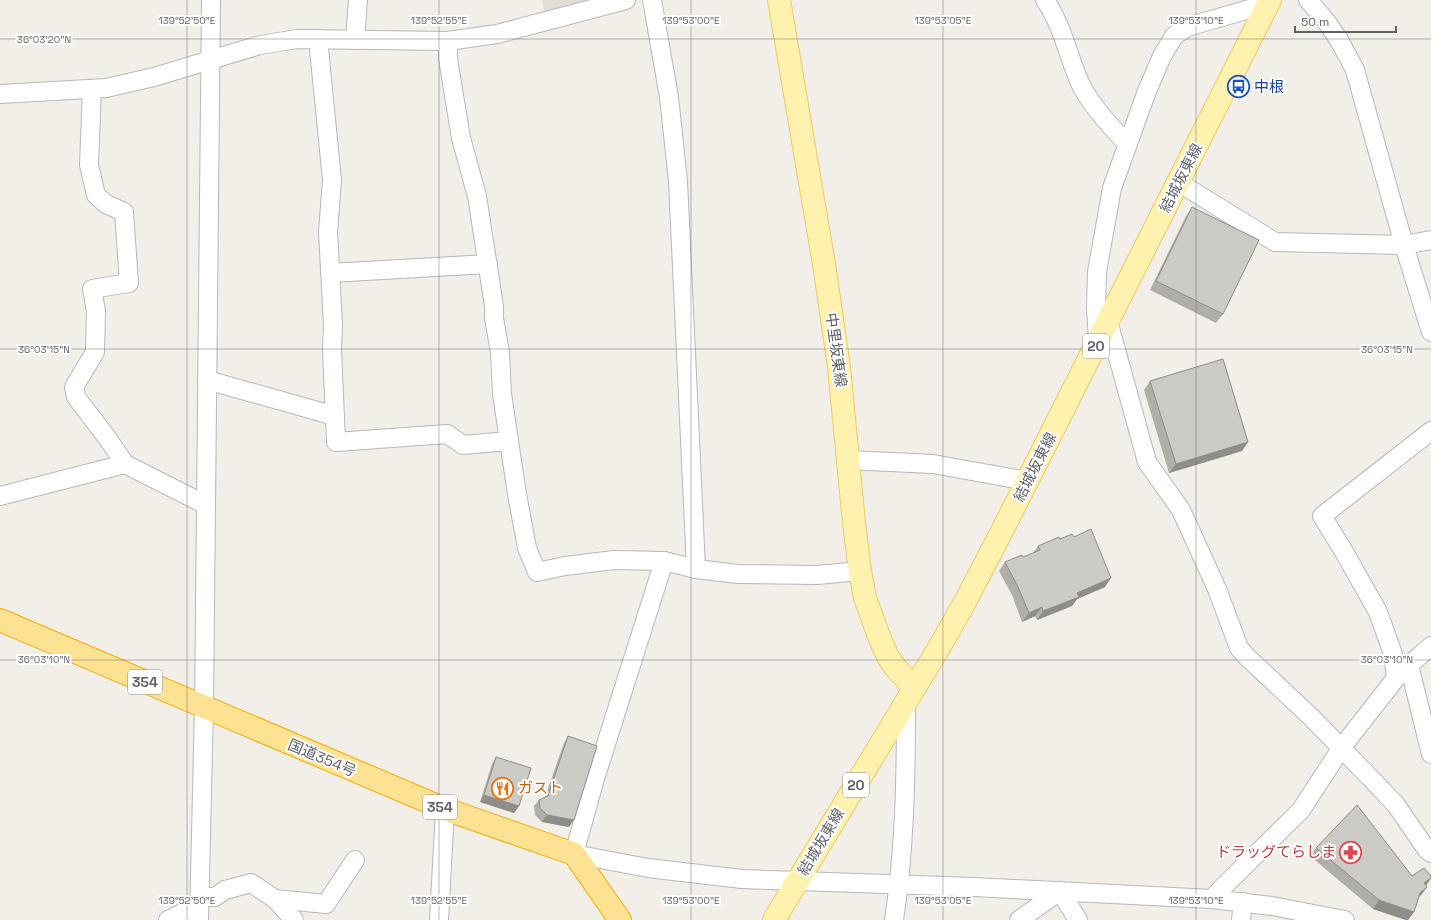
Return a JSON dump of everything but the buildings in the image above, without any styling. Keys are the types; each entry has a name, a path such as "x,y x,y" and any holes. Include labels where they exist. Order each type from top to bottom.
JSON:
{"highway":[{"name":"国道354号","path":"0,620 204,708 445,809 574,854"},
{"path":"574,854 620,920"}],"main road":[{"name":"中里坂東線","path":"783,0 839,367 860,571 865,598 880,639 910,695"},
{"name":"結城坂東線","path":"774,920 965,602 1028,481 1268,5"}],"street":[{"path":"199,907 204,708 210,59 212,0"},
{"path":"355,40 358,0"},
{"path":"0,94 106,88 154,77 260,45 297,39 448,41 497,34 626,0"},
{"path":"652,0 669,97 678,181 696,569"},
{"path":"1046,0 1054,12 1080,83 1091,102 1127,144"},
{"path":"1308,0 1326,21 1339,40 1355,70 1404,245 1431,332"},
{"path":"1098,343 1096,308 1097,272 1112,188 1147,91 1162,56 1174,36 1187,27 1230,7 1253,8 1268,5"},
{"path":"318,39 332,180 328,232 333,325 332,349 336,442 447,434 463,445 509,441"},
{"path":"448,41 448,59 460,138 477,196 488,264 500,352 502,394 509,441 527,548 537,572 565,566 614,560 664,561 696,569 738,574 817,575 860,571"},
{"path":"92,89 89,165 96,195 106,204 124,212 129,283 92,289 96,311 95,352 74,387 76,398 108,439 125,464 206,505"},
{"path":"1178,182 1275,242 1404,245 1431,240"},
{"path":"330,273 488,264"},
{"path":"1108,321 1147,462 1181,510 1217,589 1239,648 1246,657 1312,717 1396,805 1427,850 1431,853"},
{"path":"207,380 335,416"},
{"path":"1396,678 1393,654 1378,612 1322,516 1431,431"},
{"path":"848,460 933,464 1028,481"},
{"path":"0,496 125,464"},
{"path":"664,561 594,782 574,854 648,868 742,879 797,882 899,884 1212,899 1272,906 1345,920"},
{"path":"1212,899 1301,810 1342,748 1396,678 1431,646"},
{"path":"1409,665 1431,754"},
{"path":"894,920 899,884 910,695"},
{"path":"439,920 445,809"},
{"path":"275,899 326,904 355,860"},
{"path":"168,920 199,907 225,890 251,883 275,899 294,920"},
{"path":"1019,920 1060,891"},
{"path":"1060,891 1078,920"},
{"path":"1240,920 1243,902"}],"shaded area":[{"path":"542,0 606,0 545,13"}],"place":[{"name":"中根","path":"1238,87"},
{"name":"ガスト","path":"503,788"},
{"name":"ドラッグてらしま","path":"1351,852"}]}
